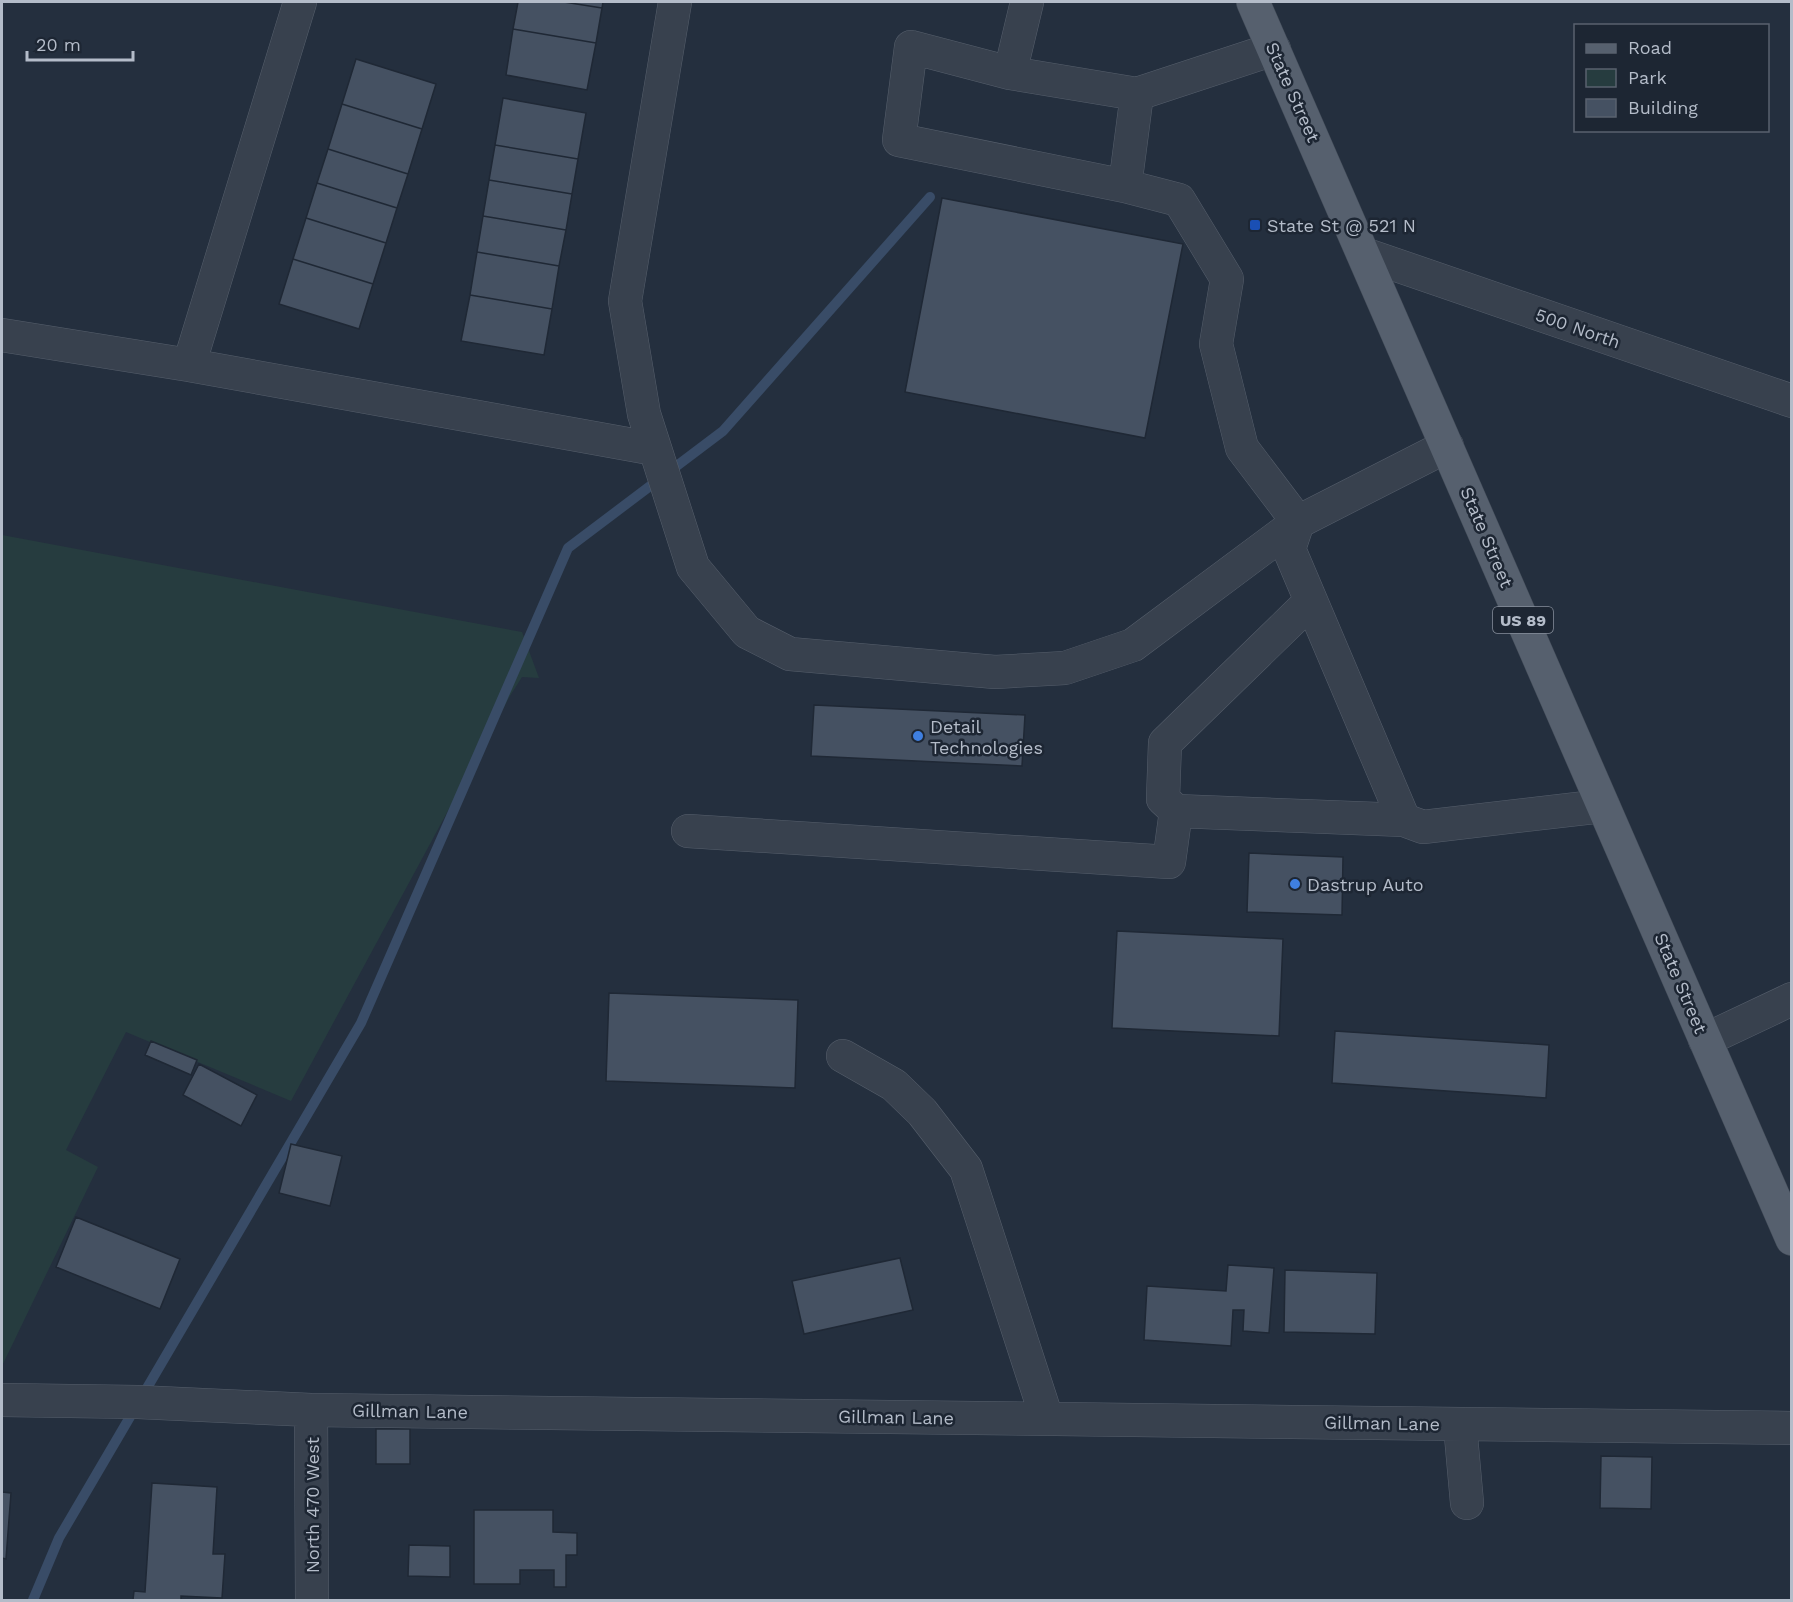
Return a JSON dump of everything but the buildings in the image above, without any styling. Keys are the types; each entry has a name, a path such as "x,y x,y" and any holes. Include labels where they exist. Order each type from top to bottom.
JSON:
{"main road":[{"name":"State Street","path":"1253,2 1791,1239"}],"street":[{"path":"189,365 300,2"},
{"path":"675,2 625,301 644,414 693,567 747,632 790,654 995,672 1065,668 1133,645 1298,522 1447,446"},
{"path":"1010,73 1027,2"},
{"path":"1274,49 1137,94 1010,73 911,47 899,140 1125,186 1179,200 1227,279 1216,344 1242,448 1298,522"},
{"path":"1125,186 1137,94"},
{"name":"500 North","path":"1364,254 1791,401"},
{"path":"2,335 189,365 655,449"},
{"path":"1298,522 1289,549 1404,820"},
{"path":"1311,601 1165,743 1163,799 1176,811 1404,820 1423,827 1604,806"},
{"path":"688,831 1169,862 1176,811"},
{"path":"1705,1040 1791,999"},
{"path":"843,1056 894,1085 922,1112 966,1169 1047,1419"},
{"name":"Gillman Lane","path":"2,1400 138,1401 311,1410 1791,1428"},
{"name":"North 470 West","path":"311,1410 312,1600"},
{"path":"1460,1425 1467,1503"}],"green space":[{"path":"2,535 522,632 539,678 522,677 510,696 291,1101 126,1032 66,1150 98,1167 2,1366"}],"waterway":[{"path":"33,1600 59,1538 361,1023 568,548 723,431 930,197"}],"place":[{"name":"State St @ 521 N","path":"1255,225"},
{"name":"Detail Technologies","path":"918,736"},
{"name":"Dastrup Auto","path":"1295,884"}]}
